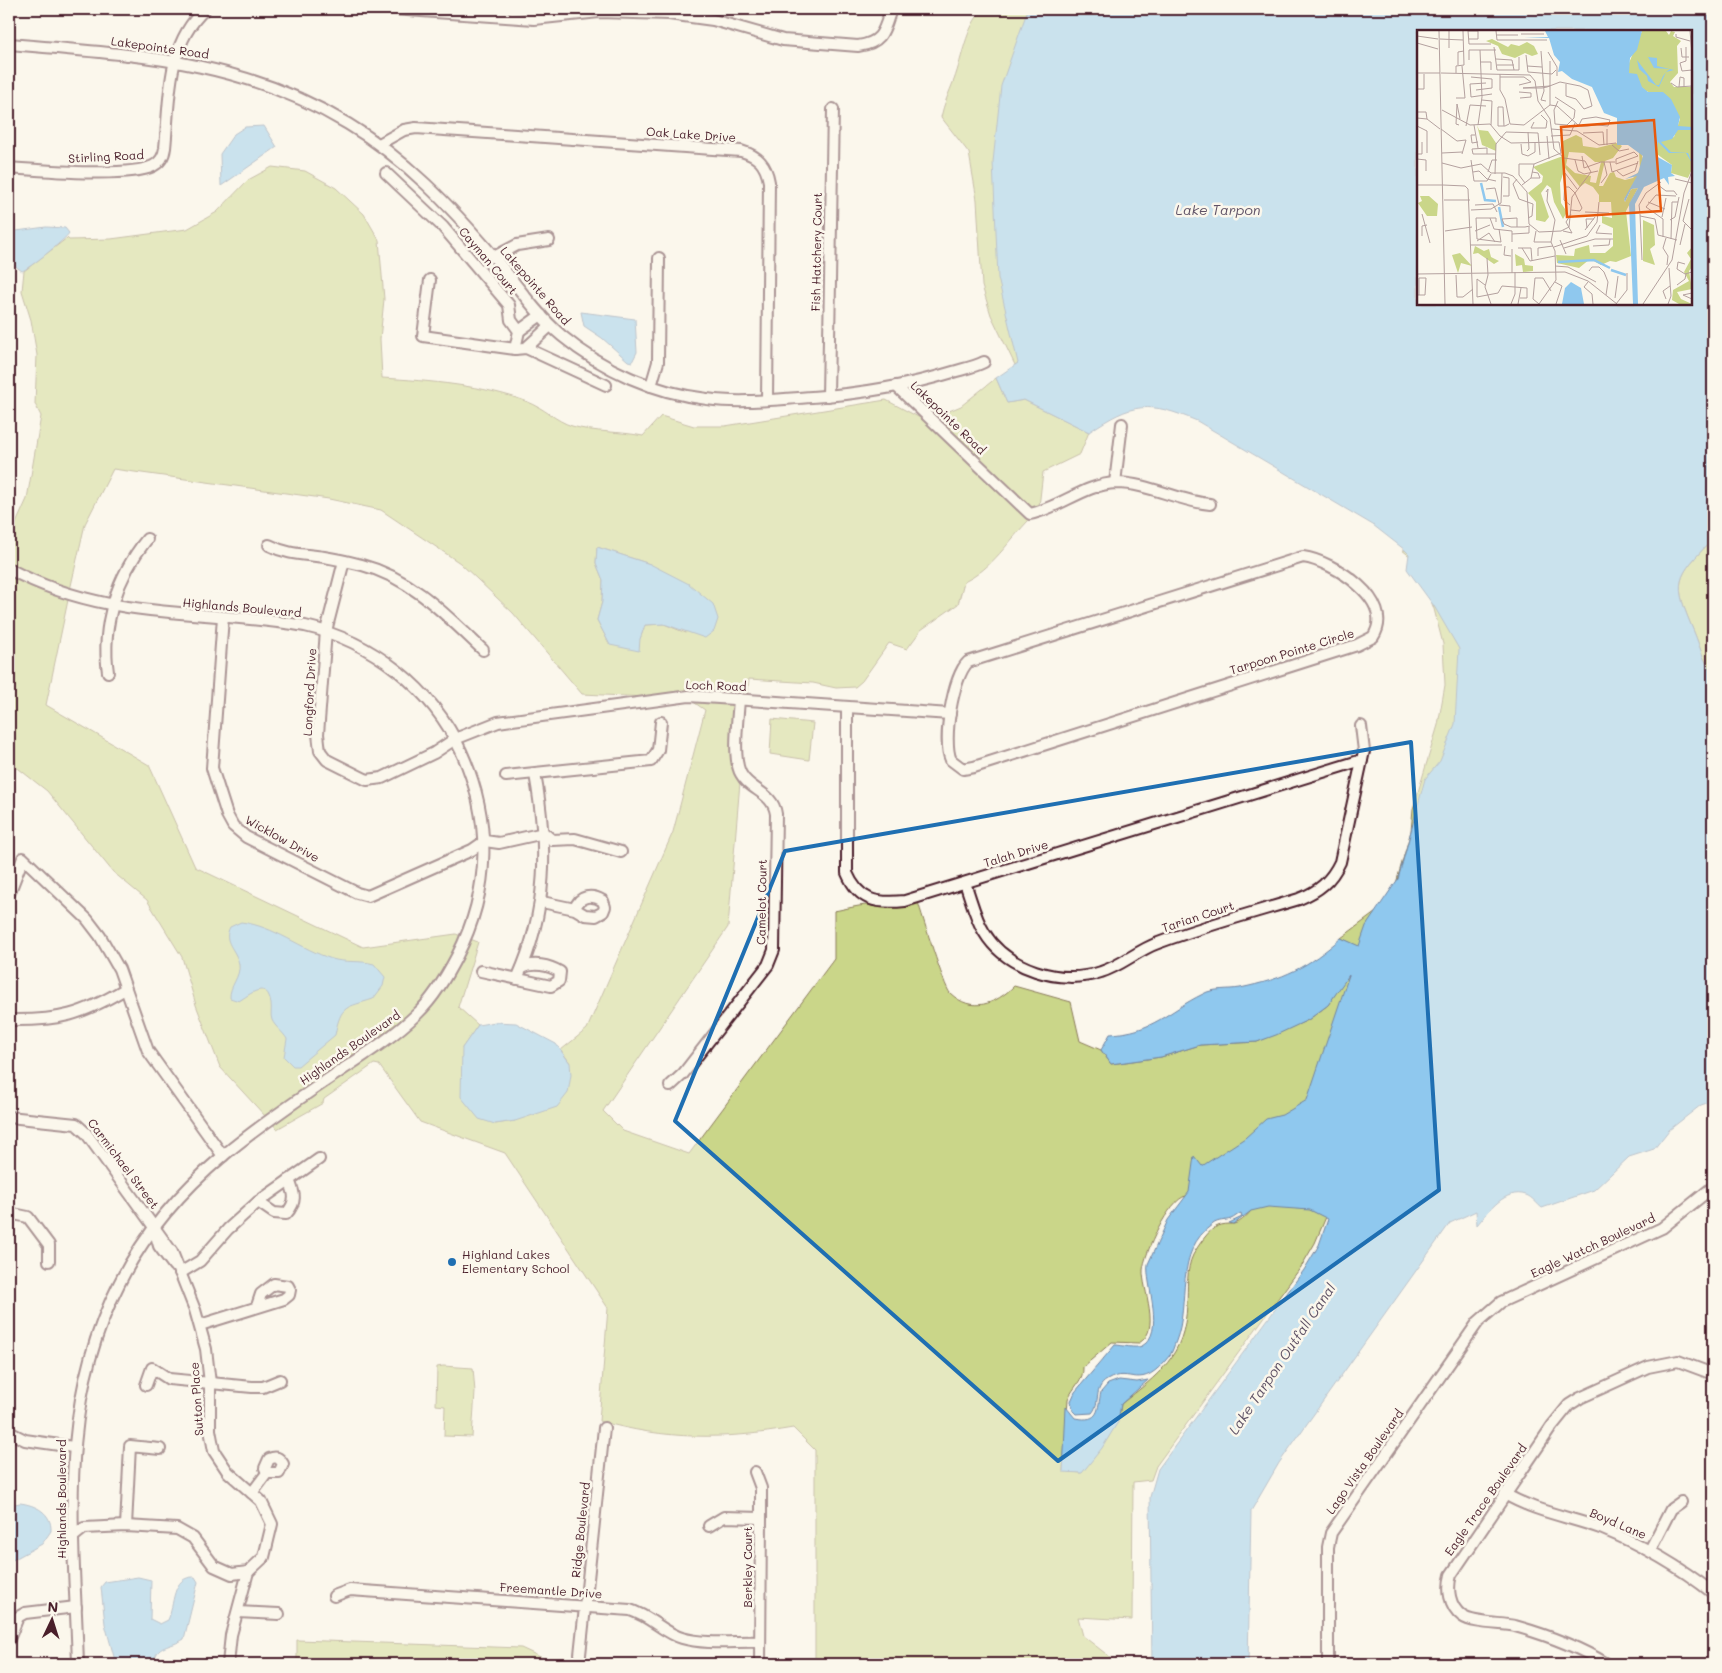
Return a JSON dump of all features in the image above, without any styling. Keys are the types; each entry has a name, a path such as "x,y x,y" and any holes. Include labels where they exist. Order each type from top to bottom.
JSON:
{"street":[{"path":"173,60 184,34 195,18 205,9"},
{"path":"393,9 534,19 599,12 669,14 713,20 783,40 858,46 870,44 878,40 891,9"},
{"name":"Lakepointe Road","path":"9,44 173,60 238,75 318,107 379,144 455,214 494,257 550,326 596,360 651,386 707,399 767,400 828,396 896,386 1030,514 1050,509 1084,491 1115,483 1146,488 1193,502 1210,504"},
{"name":"Stirling Road","path":"9,168 47,171 116,171 151,167 159,162 163,157 165,148 173,60"},
{"name":"Fish Hatchery Court","path":"828,396 833,108"},
{"name":"Oak Lake Drive","path":"379,144 404,130 416,128 741,151 754,155 762,162 769,182 767,400"},
{"name":"Cayman Court","path":"386,173 443,227 509,305 512,320 519,332"},
{"path":"494,257 517,245 549,240"},
{"path":"651,386 658,362 659,258"},
{"path":"430,280 423,336 521,349 606,385"},
{"path":"521,349 519,332 541,315"},
{"path":"521,349 550,326"},
{"path":"896,386 936,377 984,362"},
{"path":"1115,483 1122,424"},
{"path":"108,672 104,648 112,606 136,553 147,539"},
{"path":"269,545 283,553 344,561 382,573 417,591 450,617 483,650"},
{"name":"Tarpoon Pointe Circle","path":"1303,557 1311,558 1333,568 1360,585 1375,607 1379,622 1373,637 1357,646 974,767 964,769 951,760 947,745 950,714 963,667 976,658 1303,557"},
{"name":"Longford Drive","path":"344,561 326,631 318,734 320,751 327,760 367,780 382,778 434,753 456,739"},
{"name":"Highlands Boulevard","path":"9,569 69,595 112,606 287,623 326,631 372,653 404,676 437,711 456,739 475,787 485,841 482,878 471,925 450,969 427,1003 393,1035 292,1104 223,1156 188,1189 153,1227 120,1282 99,1329 80,1397 73,1447 78,1664"},
{"name":"Wicklow Drive","path":"222,617 212,768 227,815 233,826 246,837 357,893 368,896 472,850 485,841"},
{"name":"Loch Road","path":"456,739 498,722 694,696 950,714"},
{"name":"Camelot Court","path":"670,1086 683,1074 768,965 774,950 776,814 772,801 744,779 738,767 739,699"},
{"name":"Talah Drive","path":"847,707 847,873 858,892 868,898 889,903 904,901 1362,760"},
{"path":"506,776 651,761 658,750 662,722"},
{"name":"Tarian Court","path":"965,882 984,933 1006,957 1022,966 1066,977 1087,976 1102,972 1156,944 1299,899 1315,892 1326,884 1340,862 1364,751 1361,726"},
{"path":"517,979 542,902 544,834 535,774"},
{"path":"485,841 499,843 544,834 552,840 575,839 621,852"},
{"path":"9,894 23,858 87,919 100,936 119,969 148,1051 223,1156"},
{"path":"542,902 576,909"},
{"path":"481,971 550,986 559,981 560,972 554,968 530,963 522,968"},
{"path":"9,1020 59,1019 82,1012 125,989"},
{"name":"Carmichael Street","path":"9,1117 76,1124 86,1133 153,1227"},
{"path":"180,1273 200,1261 228,1229 258,1202 319,1159"},
{"path":"258,1202 274,1213 286,1214 294,1206 295,1201 295,1192 289,1180"},
{"name":"Eagle Watch Boulevard","path":"1501,1302 1662,1228 1712,1189"},
{"path":"9,1213 28,1218 49,1245 49,1261"},
{"name":"Sutton Place","path":"153,1227 172,1252 200,1325 210,1383 210,1430 214,1451 228,1472 261,1501 272,1524 264,1557 248,1572"},
{"name":"Lago Vista Boulevard","path":"1328,1664 1328,1547 1332,1533 1478,1322 1487,1312 1501,1302"},
{"path":"200,1325 257,1306"},
{"name":"Eagle Trace Boulevard","path":"1607,1664 1558,1640 1514,1626 1466,1618 1458,1612 1448,1594 1451,1575 1552,1426 1569,1405 1580,1398 1648,1367 1663,1363 1678,1361 1713,1374"},
{"path":"146,1385 152,1368 169,1379 210,1383 263,1387 280,1380"},
{"name":"Ridge Boulevard","path":"579,1664 604,1428"},
{"path":"9,1432 36,1442 73,1447"},
{"path":"126,1526 130,1446 160,1448"},
{"name":"Berkley Court","path":"755,1472 761,1488 760,1664"},
{"path":"252,1493 267,1473"},
{"name":"Boyd Lane","path":"1505,1494 1516,1501 1603,1530 1650,1550 1713,1592"},
{"path":"1650,1550 1671,1509 1681,1502"},
{"path":"709,1526 724,1517 761,1518"},
{"path":"74,1536 81,1528 126,1526 177,1529 192,1538 214,1566 232,1574 248,1572 231,1636 228,1664"},
{"name":"Freemantle Drive","path":"334,1596 350,1590 630,1610 644,1614 680,1638 760,1642"},
{"path":"9,1639 18,1617 25,1613 76,1607"},
{"path":"238,1612 279,1614"}],"highlighted area":[{"path":"1411,742 1439,1190 1058,1461 675,1121 785,851"}],"green space":[{"path":"983,9 1065,9 1026,359 1015,365 991,315 982,286 977,200 969,153 941,117 968,34"},
{"path":"272,167 305,171 336,188 364,214 379,240 384,299 380,339 382,378 437,382 511,396 528,402 572,426 643,436 661,416 694,426 725,426 886,400 926,421 1030,519 992,562 964,582 958,604 921,630 907,649 889,643 862,681 855,687 836,688 813,683 749,679 747,695 693,691 647,697 582,694 513,613 460,563 381,510 329,499 113,469 85,524 70,590 9,564 9,539 27,499 41,416 35,404 37,355 31,320 22,291 24,271 67,238 69,240 111,239 187,229 217,212 248,180","holes":["597,547 650,564 686,633 664,624 645,625 640,639 610,645 597,620 602,602 603,580 596,563"]},
{"path":"996,378 1007,403 1024,400 1089,432 1080,454 1043,472 1039,507 1032,509 935,417 961,406"},
{"path":"1713,539 1713,673 1702,654 1682,601 1680,590 1684,572"},
{"path":"1402,550 1425,551 1456,632 1464,672 1464,712 1324,1090 1211,1170 1200,1165 1194,1157 1196,1190 1194,1200 1186,1196 1179,1199 1172,1207 1158,1228 1144,1262 1143,1278 1150,1319 1146,1337 1139,1343 1112,1342 1083,1367 1082,1376 1068,1399 1063,1471 1081,1473 1118,1422 1121,1404 1158,1373 1168,1363 1175,1351 1185,1322 1188,1272 1191,1260 1207,1234 1218,1226 1240,1222 1256,1205 1299,1205 1326,1217 1315,1243 1301,1267 1156,1466 1151,1480 1133,1482 1132,1620 1078,1617 1083,1636 1119,1664 815,1664 815,1450 793,1428 743,1435 695,1436 648,1432 599,1421 608,1308 505,1153 420,1122 379,1065 374,1064 324,1099 323,1103 277,1129 273,1124 395,1039 470,939 478,942 458,1007 478,1025 462,1048 495,1124 515,1121 570,1063 561,1050 587,1029 673,832 705,710 692,701 734,704 732,754 733,764 740,782 728,927 603,1111 623,1131 689,1154 834,959 834,911 859,906 896,906 918,902 938,965 950,993 958,999 975,1005 992,1002 1014,986 1071,1002 1080,1041 1101,1050 1111,1064 1161,1057 1200,1045 1257,1042 1308,1020 1328,1005 1364,949 1341,938 1391,901 1411,831 1413,809 1438,725 1445,685 1443,644 1434,609 1416,561"},
{"path":"9,575 68,600 46,705 149,765 195,867 363,947 456,934 461,936 447,966 417,1008 376,1041 266,1117 220,1067 196,1005 182,957 147,900 113,872 47,791 19,769 9,766"},
{"path":"772,719 813,723 809,760 770,754"},
{"path":"437,1367 473,1368 475,1392 472,1437 444,1436 445,1406 436,1405"},
{"path":"297,1640 521,1648 547,1660 547,1664 297,1664"}],"water":[{"name":"Lake Tarpon","path":"1028,9 1713,9 1713,539 1684,572 1680,590 1682,601 1702,654 1713,673 1713,1101 1701,1105 1669,1130 1654,1149 1629,1157 1594,1190 1542,1208 1526,1195 1511,1195 1498,1202 1477,1225 1476,1211 1450,1223 1279,1463 1251,1511 1248,1664 1152,1664 1150,1497 1158,1469 1304,1270 1319,1245 1328,1219 1310,1210 1268,1207 1251,1211 1234,1224 1229,1223 1242,1217 1241,1213 1231,1219 1213,1224 1201,1235 1192,1249 1185,1278 1180,1326 1170,1355 1151,1374 1143,1377 1123,1375 1107,1380 1098,1391 1095,1409 1092,1413 1076,1414 1073,1411 1071,1401 1075,1392 1115,1345 1139,1347 1149,1340 1153,1330 1154,1319 1148,1264 1168,1220 1189,1192 1194,1156 1202,1166 1245,1138 1266,1119 1282,1115 1307,1100 1349,975 1328,1005 1308,1020 1257,1042 1200,1045 1161,1057 1111,1064 1101,1050 1110,1034 1149,1025 1207,992 1240,988 1283,976 1317,957 1341,938 1359,946 1366,926 1398,879 1425,779 1440,761 1455,724 1459,649 1434,606 1407,569 1409,554 1405,550 1373,525 1197,421 1166,410 1142,408 1118,415 1089,432 1024,400 1007,403 996,378 1018,363 998,278 993,162 1001,86"},
{"path":"264,126 277,147 221,186 220,154 234,134 245,127"},
{"path":"46,227 65,228 69,233 46,254 22,271 13,263 11,258 9,232"},
{"path":"581,312 635,319 637,352 632,362 628,361 602,338 584,326"},
{"path":"597,547 650,564 689,584 713,604 718,619 714,631 705,638 664,624 645,625 640,639 639,651 610,645 597,620 602,602 603,580 596,563"},
{"path":"241,922 265,928 332,959 374,964 385,977 383,986 373,999 346,1009 337,1025 335,1035 298,1066 293,1066 284,1057 287,1039 272,1020 271,1004 266,992 258,990 239,1001 230,998 239,964 229,941 228,932 230,927"},
{"path":"495,1022 516,1023 556,1044 570,1063 571,1075 568,1093 557,1107 515,1121 495,1124 479,1119 461,1097 462,1048 478,1025"},
{"path":"1119,1380 1137,1382 1148,1380 1121,1404 1118,1422 1102,1448 1082,1473 1063,1472 1066,1407 1075,1418 1083,1419 1094,1416 1098,1409 1101,1392 1108,1384"},
{"path":"20,1503 42,1511 49,1519 51,1531 42,1544 9,1562 9,1505"},
{"path":"138,1577 151,1580 150,1619 160,1624 168,1620 175,1592 182,1581 195,1577 198,1582 184,1639 164,1647 157,1653 154,1664 116,1664 105,1624 101,1587 105,1582"}],"place":[{"name":"Highland Lakes Elementary School","path":"452,1262"}],"water label":[{"name":"Lake Tarpon Outfall Canal","path":"1282,1359"}]}
